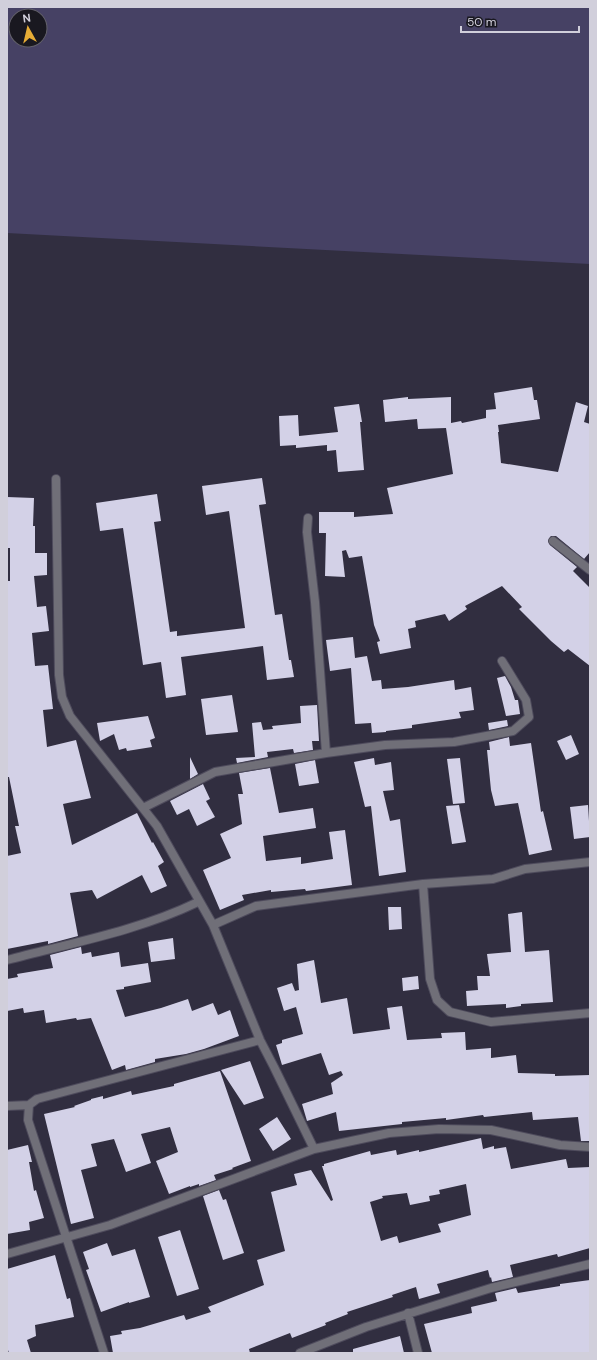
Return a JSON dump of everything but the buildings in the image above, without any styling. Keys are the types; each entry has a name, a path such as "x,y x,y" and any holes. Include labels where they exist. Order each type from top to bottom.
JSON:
{"street":[{"path":"56,479 59,675 62,697 70,716 157,826 198,902 213,925 260,1040 314,1149"},
{"path":"308,518 307,532 315,602 326,753"},
{"path":"553,541 590,570"},
{"path":"143,808 215,772 326,753 385,745 454,742 513,731 529,718 526,700 502,661"},
{"path":"213,925 256,906 423,884 493,879 525,869 590,862"},
{"path":"423,884 430,979 437,1000 450,1012 491,1022 590,1014"},
{"path":"7,960 147,924 178,912 198,902"},
{"path":"7,1106 29,1105 37,1099 260,1040"},
{"path":"29,1105 28,1120 104,1353"},
{"path":"7,1254 110,1225 314,1149 389,1133 439,1129 491,1130 560,1145 590,1147"},
{"path":"300,1353 366,1327 491,1288 590,1264"},
{"path":"408,1314 418,1353"}],"shaded area":[{"path":"7,7 590,7 590,264 7,233"}]}
